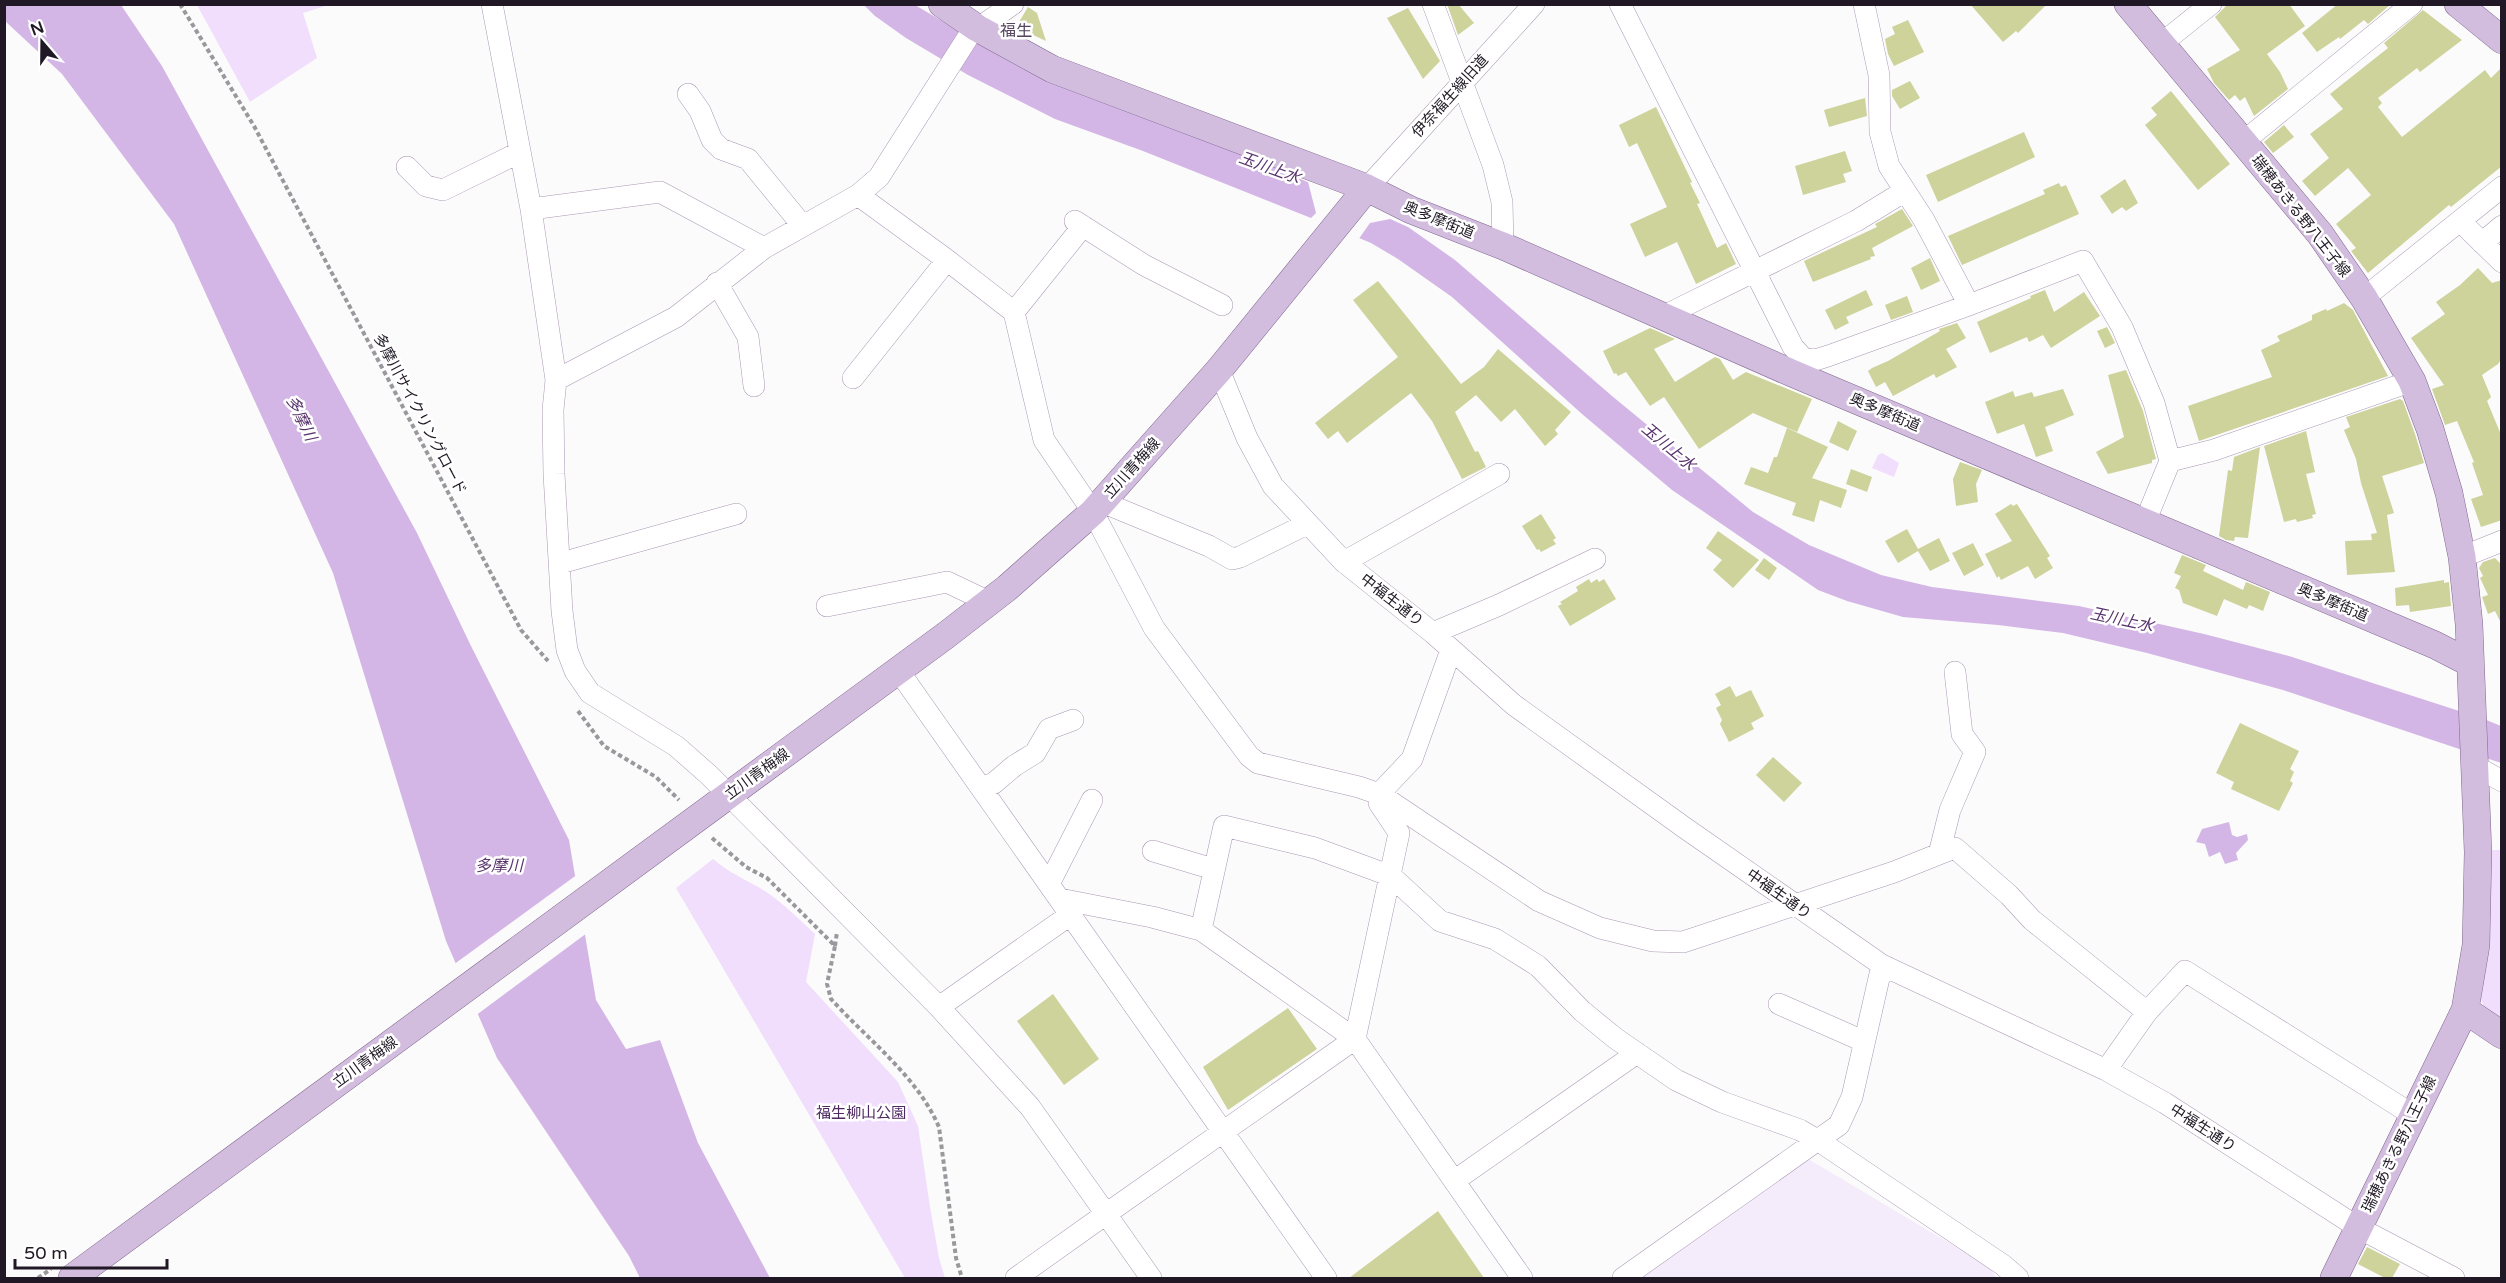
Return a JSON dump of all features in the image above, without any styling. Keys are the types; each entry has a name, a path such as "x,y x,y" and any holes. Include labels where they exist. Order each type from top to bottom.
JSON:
{"main road":[{"name":"奥多摩街道","path":"942,4 974,31 1052,69 1503,246 1664,316 1799,366 2145,522 2435,645 2470,663"},
{"name":"瑞穂あきる野八王子線","path":"2128,4 2319,234 2364,298 2412,381 2430,429 2449,493 2462,557 2470,663"},
{"path":"2458,4 2502,40"},
{"name":"立川青梅線","path":"72,1278 989,602 1097,507 1220,370 1364,192"},
{"path":"2470,663 2478,852 2476,945 2465,1010 2502,1035"},
{"name":"瑞穂あきる野八王子線","path":"2334,1278 2465,1010"}],"street":[{"path":"492,4 531,209 556,380 553,410 554,474 561,562 562,610 567,651 575,671 590,693 676,746 729,795 939,1007 1030,1107 1151,1278"},
{"path":"556,380 676,317 764,248 858,195 879,177 974,31 1012,4"},
{"path":"1433,4 1496,174 1502,202 1503,246"},
{"name":"伊奈福生線旧道","path":"1364,192 1534,4"},
{"path":"1620,4 1793,347 1799,366 2083,261 2122,327 2154,403 2170,461 2145,522"},
{"path":"1864,4 1879,75 1880,132 1889,166 1923,220 1969,305"},
{"path":"2161,44 2211,4"},
{"path":"2243,142 2412,4"},
{"path":"688,94 700,111 712,140 721,149 748,159 802,225"},
{"path":"407,167 426,186 443,190 520,152"},
{"path":"2364,298 2502,187"},
{"path":"1664,316 1856,221 1905,191"},
{"path":"531,209 660,192 764,248"},
{"path":"858,195 1014,312 1044,440 1097,507 1154,628 1249,756 1258,763 1359,787 1379,794 1539,901 1600,928 1653,941 1683,942 1894,872 1956,848 2009,895 2032,920 2147,1012"},
{"path":"2460,220 2502,262"},
{"path":"1014,312 1079,223 1144,265 1222,305"},
{"path":"2482,243 2502,226"},
{"path":"853,378 947,260"},
{"path":"717,283 748,337 754,386"},
{"name":"中福生通り","path":"1220,370 1247,438 1273,486 1344,562 1433,633 1514,705 1882,965 2106,1070 2164,1103 2359,1228 2454,1278"},
{"path":"2170,461 2214,450 2412,381"},
{"path":"1344,562 1499,474"},
{"path":"1097,507 1209,546 1232,559 1307,524"},
{"path":"561,562 736,514"},
{"path":"2462,557 2502,541"},
{"path":"1433,633 1595,560"},
{"path":"827,606 947,582 989,602"},
{"path":"1017,1278 1354,1039 1399,833 1379,803 1379,794 1412,759 1452,650"},
{"path":"898,670 1326,1278"},
{"path":"1939,854 1950,810 1975,752 1962,734 1955,672"},
{"path":"982,788 994,783 1014,766 1035,753 1049,729 1073,720"},
{"path":"2475,766 2502,781"},
{"path":"939,1007 1060,899 1092,800"},
{"path":"1201,930 1224,825 1315,849 1391,876 1440,921 1495,939 1538,966 1582,1011 1615,1038 1676,1080 1722,1102 1800,1130 2003,1265 2018,1278"},
{"path":"1153,851 1213,869"},
{"path":"1060,899 1152,917 1201,930 1354,1039 1522,1278"},
{"path":"1623,1278 1839,1125 1852,1097 1882,965"},
{"path":"2106,1070 2147,1012 2185,971 2413,1115"},
{"path":"1779,1004 1863,1041"},
{"path":"1454,1181 1637,1053"}],"path":[{"name":"多摩川サイクリングロード","path":"180,4 254,126 522,630 552,665"},
{"path":"585,712 576,707 604,746 628,763 656,777 681,801 675,808"},
{"path":"702,841 711,836 746,867 767,878 835,946"},
{"path":"837,930 827,984 831,999 903,1073 923,1099 939,1127 955,1251 962,1278"}],"shaded area":[{"path":"1800,1154 1988,1266 1997,1278 1630,1278"}],"green space":[{"path":"197,5 328,5 303,13 317,58 250,102"},
{"path":"1882,453 1899,463 1894,477 1872,468 1878,455"},
{"path":"2484,850 2501,850 2501,1019 2484,1007 2476,987"},
{"name":"福生柳山公園","path":"713,859 772,896 815,934 806,982 898,1082 918,1126 939,1258 945,1278 905,1278 676,888"}],"water":[{"name":"多摩川","path":"4,5 121,5 162,66 417,533 569,840 596,1000 626,1049 660,1040 698,1143 770,1278 640,1278 629,1256 497,1058 446,941 333,573 174,224 62,74 5,21"},
{"name":"玉川上水","path":"864,5 915,5 959,31 1105,100 1294,176 1408,227 1455,260 1612,396 1753,512 1809,545 1881,575 1932,587 2079,606 2289,656 2501,726 2501,763 2283,690 2147,653 2063,633 1903,617 1818,590 1672,490 1582,414 1452,297 1398,259 1371,243 1311,218 1143,151 1055,119 968,75 906,38 875,16"},
{"path":"2229,822 2232,835 2237,837 2247,834 2248,840 2236,853 2238,860 2225,864 2220,852 2209,857 2205,844 2196,842 2202,829"}],"pier":[{"path":"1307,178 1395,218 1370,223 1358,240 1309,220 1316,213"},
{"path":"578,874 587,933 475,1016 453,965"}],"building":[{"path":"1447,4 1458,4 1474,23 1458,35"},
{"path":"1970,4 2047,4 2018,33 2016,31 2003,42"},
{"path":"2228,4 2289,4 2305,26 2267,54 2280,72 2288,89 2254,116 2245,97 2240,101 2235,95 2229,100 2214,83 2207,69 2240,50 2215,17"},
{"path":"2338,4 2391,4 2368,24 2364,20 2340,39 2339,37 2317,52 2302,33"},
{"path":"1028,7 1037,13 1046,41 1016,27"},
{"path":"1408,8 1440,61 1423,79 1387,18"},
{"path":"2423,10 2462,40 2420,72 2417,68 2378,98 2382,103 2378,107 2402,137 2485,70 2491,78 2502,67 2502,166 2451,207 2449,205 2368,273 2351,251 2356,248 2336,224 2371,195 2348,168 2315,196 2302,181 2329,158 2310,134 2343,109 2330,94 2388,48 2384,43"},
{"path":"1908,20 1924,52 1894,66 1888,54 1885,39 1895,34 1892,27"},
{"path":"1910,81 1920,98 1900,109 1892,96 1892,90"},
{"path":"2171,91 2230,164 2198,190 2145,125 2157,115 2151,108"},
{"path":"1865,98 1867,116 1829,127 1824,110"},
{"path":"1656,107 1692,182 1690,183 1700,203 1697,204 1717,248 1726,243 1736,264 1696,284 1677,242 1645,257 1630,224 1667,207 1637,143 1629,147 1619,125"},
{"path":"2284,125 2294,137 2273,153 2264,142"},
{"path":"2024,132 2035,157 1938,202 1926,175"},
{"path":"1845,151 1852,171 1843,174 1846,182 1803,195 1795,166"},
{"path":"2125,179 2138,203 2126,211 2122,207 2112,214 2100,196"},
{"path":"2059,183 2061,187 2066,185 2079,214 1962,265 1948,236 2045,194 2043,190"},
{"path":"1902,209 1913,226 1872,248 1875,256 1870,257 1871,259 1813,282 1804,261 1877,227 1875,224"},
{"path":"1930,258 1940,281 1921,290 1911,268"},
{"path":"2478,268 2492,283 2502,280 2502,358 2498,364 2482,375 2491,397 2487,401 2502,437 2502,520 2481,527 2471,499 2483,495 2472,463 2474,462 2457,421 2445,425 2432,389 2444,385 2411,338 2445,314 2436,302 2460,285"},
{"path":"1378,281 1461,384 1484,367 1498,349 1571,412 1555,430 1558,434 1545,446 1515,409 1501,422 1476,395 1455,412 1475,452 1478,451 1486,467 1462,479 1432,421 1411,393 1347,443 1338,431 1328,439 1315,423 1398,357 1353,300"},
{"path":"1866,290 1873,305 1846,317 1849,323 1835,330 1825,310"},
{"path":"2045,290 2054,312 2084,292 2100,316 2051,348 2043,335 2029,342 2027,337 1990,353 1977,322"},
{"path":"1907,296 1913,312 1891,320 1885,305"},
{"path":"2344,303 2353,310 2388,376 2199,441 2188,406 2272,377 2261,350 2280,341 2277,336 2312,320 2312,315"},
{"path":"1957,323 1966,338 1946,349 1957,367 1936,378 1934,374 1893,396 1885,382 1876,387 1868,371 1940,331 1939,329"},
{"path":"2107,327 2115,343 2105,348 2097,331"},
{"path":"1650,328 1675,339 1654,349 1675,382 1715,357 1720,359 1733,380 1746,372 1812,399 1797,432 1753,413 1699,449 1664,397 1650,406 1626,372 1618,376 1614,374 1603,351"},
{"path":"2126,370 2143,411 2156,459 2152,460 2152,463 2108,474 2096,452 2124,437 2108,375"},
{"path":"2063,389 2074,415 2045,427 2053,451 2036,457 2024,424 1997,434 1985,402 2013,391 2015,397 2032,392 2034,397"},
{"path":"2400,399 2403,401 2424,463 2382,476 2394,513 2387,515 2395,572 2347,575 2345,541 2372,540 2371,534 2377,533 2356,459 2344,430 2350,427 2346,417"},
{"path":"1838,421 1857,431 1848,451 1829,442"},
{"path":"1787,428 1828,447 1812,478 1847,490 1841,508 1820,500 1814,522 1792,515 1796,503 1744,484 1751,467 1768,473 1774,457 1777,457"},
{"path":"2306,431 2315,472 2306,474 2316,514 2312,515 2313,518 2297,522 2296,519 2284,522 2264,446"},
{"path":"2260,447 2248,538 2235,537 2234,541 2226,540 2219,536 2228,470 2232,471 2234,457"},
{"path":"1960,462 1982,470 1976,484 1978,502 1956,506 1953,479"},
{"path":"1851,469 1872,477 1867,492 1846,484"},
{"path":"2011,504 2013,506 2017,504 2050,556 2047,558 2053,568 2035,579 2028,566 2001,580 1999,576 1997,578 1985,554 2012,541 1995,514"},
{"path":"1541,514 1556,538 1553,540 1556,544 1541,552 1537,550 1522,526"},
{"path":"1907,529 1918,549 1939,538 1950,561 1930,571 1918,551 1898,563 1885,541"},
{"path":"1718,531 1759,560 1733,588 1713,570 1722,560 1706,548"},
{"path":"1973,543 1984,565 1964,576 1952,553"},
{"path":"2182,555 2206,565 2203,571 2243,590 2246,582 2270,592 2263,611 2249,605 2247,609 2224,599 2217,616 2183,603 2179,590 2175,588 2181,576 2174,573"},
{"path":"1764,558 1777,568 1769,580 1755,570"},
{"path":"2495,558 2502,565 2502,625 2495,611 2488,614 2482,597 2488,595 2480,578 2483,576 2479,568 2483,562"},
{"path":"1589,579 1591,583 1597,579 1599,582 1604,579 1616,599 1570,626 1558,606 1562,604 1560,602 1578,591 1576,587"},
{"path":"2444,580 2444,583 2449,582 2451,606 2410,612 2409,605 2396,606 2395,588"},
{"path":"1730,686 1736,697 1751,690 1764,716 1751,723 1754,729 1729,742 1720,724 1722,720 1716,708 1721,705 1715,694"},
{"path":"2240,723 2299,751 2290,769 2294,772 2290,781 2293,783 2279,811 2231,789 2234,782 2216,773"},
{"path":"1773,757 1802,783 1784,802 1756,775"},
{"path":"1053,994 1099,1059 1064,1085 1017,1021"},
{"path":"1288,1008 1317,1049 1228,1110 1203,1067"},
{"path":"1438,1211 1484,1278 1349,1278"},
{"path":"2367,1247 2400,1264 2392,1278 2385,1278 2358,1264"}],"district":[{"name":"福生","path":"1016,30"}]}
